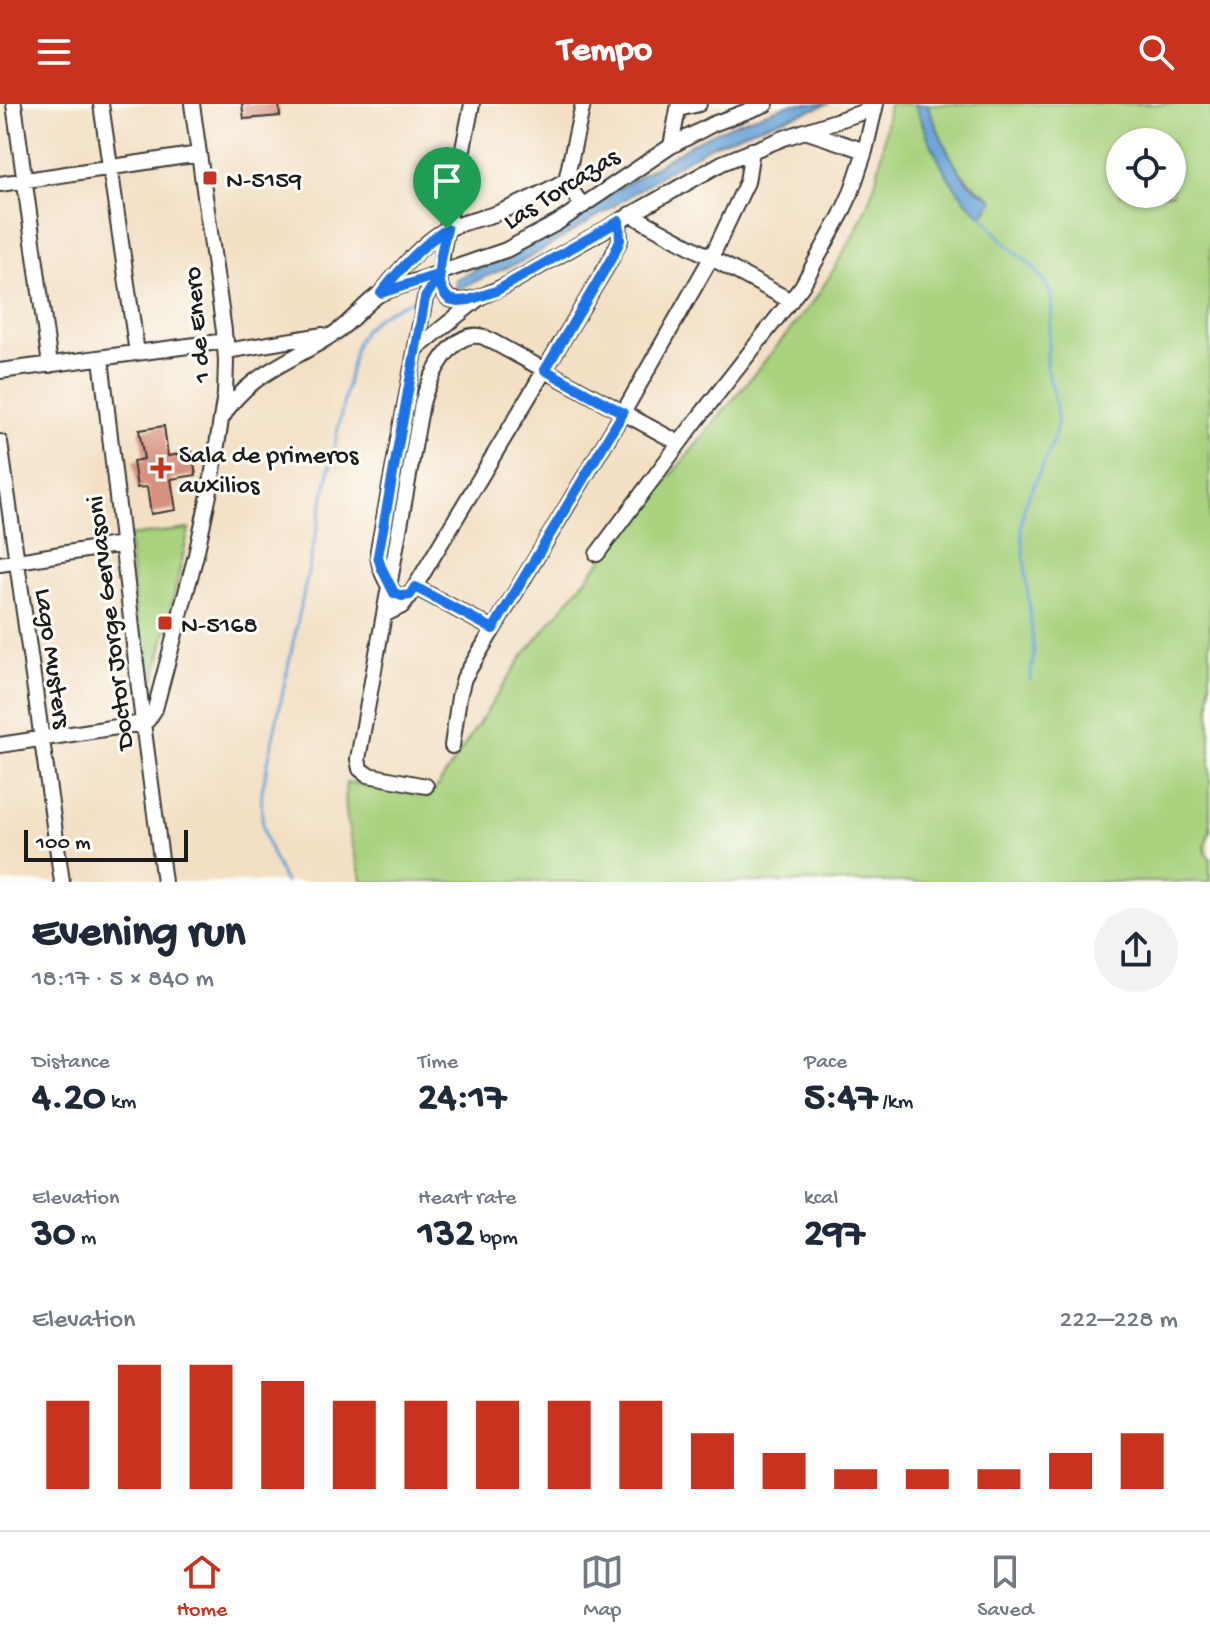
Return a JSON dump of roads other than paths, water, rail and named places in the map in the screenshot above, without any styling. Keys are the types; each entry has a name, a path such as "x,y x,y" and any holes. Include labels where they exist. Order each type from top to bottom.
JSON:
{"street":[{"path":"14,104 50,365"},
{"path":"101,104 137,353"},
{"name":"1 de Enero","path":"143,723 155,709 192,570 206,509 226,383 226,346 192,104"},
{"path":"472,104 440,274 440,287 449,299 463,301 507,285 702,174 752,150 875,106"},
{"path":"583,104 568,179 568,186 583,206"},
{"path":"671,146 679,106 699,104"},
{"name":"Las Torcazas","path":"222,418 230,403 250,383 339,330 381,293 506,250 557,223 671,146 713,124 766,104"},
{"path":"597,554 806,279 851,193 875,106"},
{"path":"805,131 865,151"},
{"path":"452,746 464,678 623,413 711,258 747,182 752,150"},
{"path":"0,184 199,154"},
{"path":"381,293 396,274 447,229 544,193 568,179"},
{"path":"624,218 711,258 791,301"},
{"path":"384,615 402,606 413,591 614,254 624,218"},
{"path":"440,274 425,298 378,551 379,561 389,586 398,596 413,591 493,629"},
{"path":"416,349 480,297"},
{"name":"Las Torcazas","path":"0,371 137,353 309,339 339,330"},
{"path":"426,786 368,775 363,773 358,763 422,403 438,365 459,342 478,335 679,443"},
{"name":"Doctor Jorge Gervasoni","path":"101,358 164,882"},
{"name":"Lago Musters","path":"0,442 62,882"},
{"path":"0,564 122,544"},
{"path":"0,745 143,723"}],"water":[{"path":"790,104 829,104 713,145 529,258 460,288 455,287 456,279 515,252 695,142 736,123"},
{"path":"915,104 927,104 959,171 973,187 994,200 982,216 950,179"}],"waterway":[{"path":"982,216 1007,245 1032,266 1051,295 1046,365 1058,421 1052,444 1025,504 1021,526 1034,653 1030,680"},
{"path":"285,882 266,838 262,791 355,348 371,323 415,299"}],"place":[{"name":"N-5159","path":"210,178"},
{"name":"Sala de primeros auxilios","path":"161,468"},
{"name":"N-5168","path":"165,623"}]}
